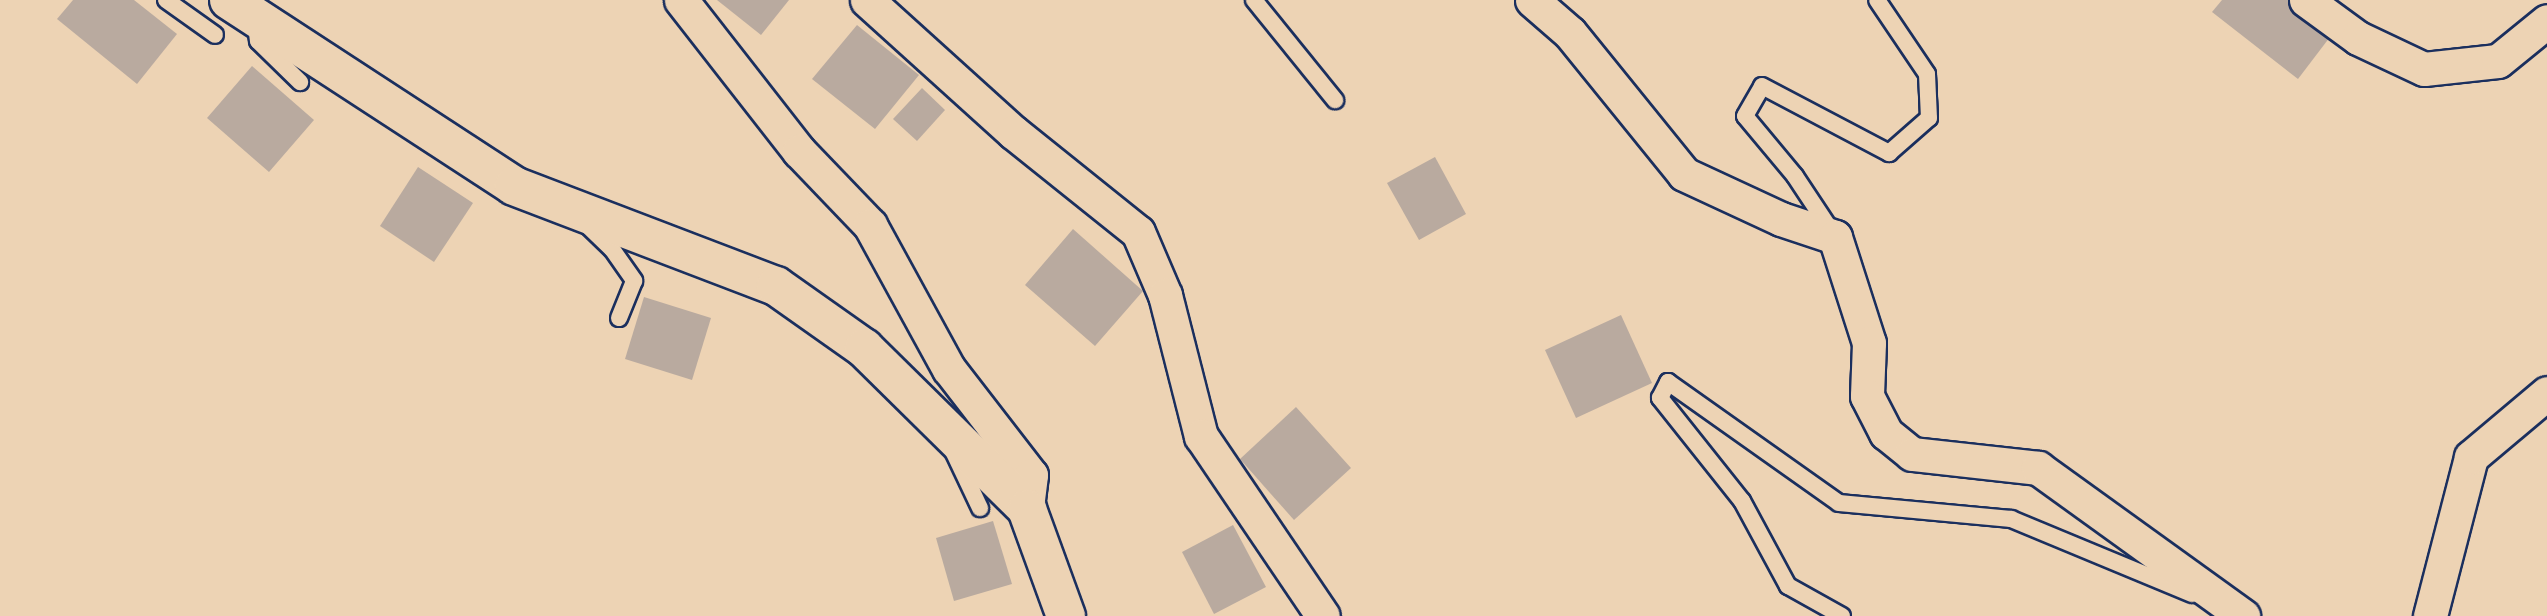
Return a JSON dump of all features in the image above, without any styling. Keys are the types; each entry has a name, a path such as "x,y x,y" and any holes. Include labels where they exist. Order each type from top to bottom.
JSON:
{"street":[{"path":"681,0 799,151 870,225 949,369 1031,475 1027,509"},
{"path":"867,0 1013,132 1138,232 1165,295 1201,436 1323,616"},
{"path":"1532,0 1570,33 1684,174 1782,219 1835,237 1869,343 1867,396 1886,433 1912,454 2038,468 2241,615"},
{"path":"2306,0 2358,38 2424,69 2498,61 2547,21"},
{"path":"242,8 514,186 776,286 864,348 1027,509 1066,616"},
{"path":"2430,616 2471,457 2547,393"}],"lane":[{"path":"166,0 215,35"},
{"path":"1254,0 1335,100"},
{"path":"1835,237 1795,176 1745,116 1762,86 1889,153 1929,118 1927,74 1877,0"},
{"path":"242,8 258,41 300,82"},
{"path":"568,207 612,249 634,281 619,318"},
{"path":"1842,616 1788,586 1742,501 1660,398 1668,382 1839,503 2011,520 2241,615"},
{"path":"940,423 980,508"}],"building":[{"path":"73,0 134,0 177,34 137,84 57,19"},
{"path":"717,0 789,0 761,35"},
{"path":"2222,0 2291,0 2333,33 2298,79 2212,12"},
{"path":"857,25 919,75 875,129 812,79"},
{"path":"252,66 314,120 269,172 207,118"},
{"path":"922,88 945,110 917,141 893,119"},
{"path":"1435,157 1466,214 1419,240 1387,183"},
{"path":"418,167 473,203 434,262 380,226"},
{"path":"1073,229 1143,291 1095,346 1025,285"},
{"path":"644,297 711,318 692,380 625,359"},
{"path":"1621,315 1652,383 1576,418 1545,350"},
{"path":"1296,407 1351,468 1294,520 1240,459"},
{"path":"993,521 1012,584 954,601 936,538"},
{"path":"1233,525 1266,587 1214,614 1182,552"}]}
